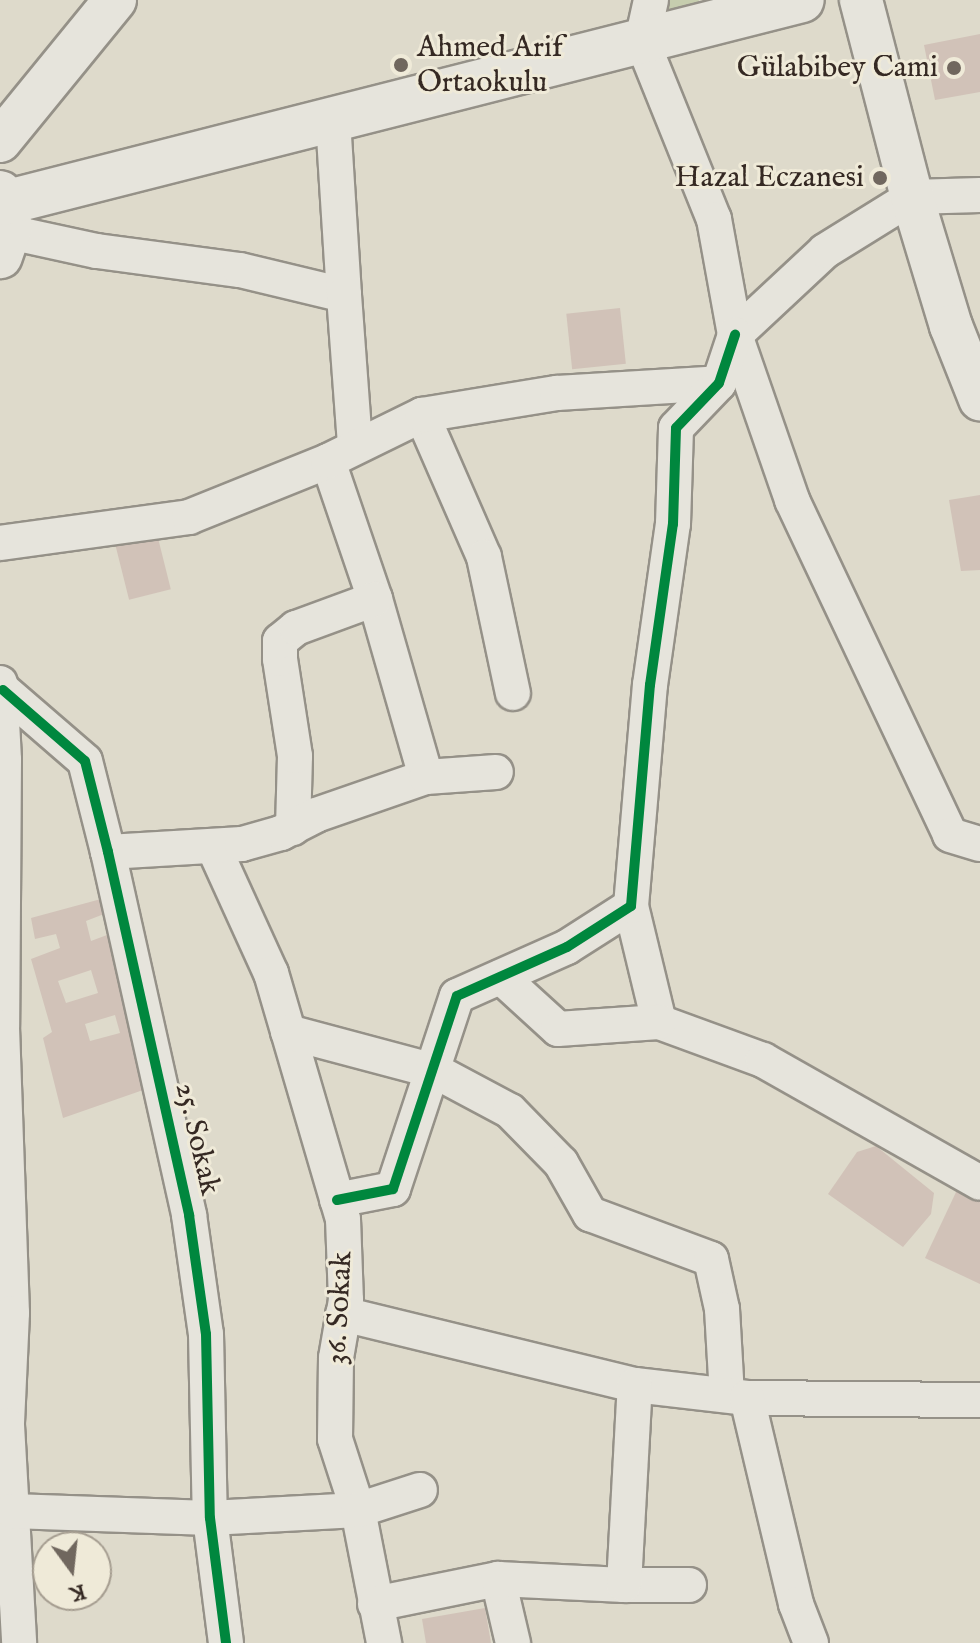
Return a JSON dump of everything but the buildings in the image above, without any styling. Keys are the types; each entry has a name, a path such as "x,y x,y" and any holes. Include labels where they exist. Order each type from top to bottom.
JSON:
{"main road":[{"path":"3,221 333,121 646,20 802,0"}],"street":[{"path":"0,141 115,0"},
{"path":"861,0 912,197 951,326 980,399"},
{"path":"646,20 714,219 735,335 792,500 950,835 980,844"},
{"path":"333,121 344,295 341,453 375,599 426,777"},
{"path":"659,1022 631,906 650,685 673,524 676,428 719,383 735,335 825,251 912,197 980,195"},
{"path":"3,221 97,251 240,270 344,295"},
{"path":"0,543 189,517 422,415 557,393 719,383"},
{"path":"422,415 484,557 513,693"},
{"path":"293,828 295,756 280,641 296,628 375,599"},
{"path":"2,687 1,1027 12,1313 7,1425 19,1643"},
{"name":"25. Sokak","path":"2,687 85,761 108,852 189,1215 206,1334 210,1518 226,1643"},
{"path":"108,852 242,844 293,828 329,810 426,777 496,772"},
{"name":"36. Sokak","path":"213,846 271,973 343,1219 343,1314 336,1358 335,1439 358,1510 384,1643"},
{"path":"337,1200 393,1189 435,1071 457,996 567,947 631,906"},
{"path":"501,977 558,1029 659,1022 763,1060 980,1183"},
{"path":"288,1032 435,1071 510,1111 561,1163 590,1214 711,1259 737,1396 796,1604 811,1643"},
{"path":"343,1314 635,1385 737,1396 980,1400"},
{"path":"624,1585 635,1385"},
{"path":"12,1511 210,1518 358,1510 420,1490"},
{"path":"498,1579 513,1643"},
{"path":"375,1604 498,1579 689,1585"}],"green space":[{"path":"661,0 699,0 693,18 654,22"}],"cycle path":[{"path":"337,1200 393,1189 457,996 567,947 631,906 650,685 673,524 676,428 719,383 735,335"},
{"path":"3,690 85,761 108,852 189,1215 206,1334 210,1518 226,1643"}],"place":[{"name":"Ahmed Arif Ortaokulu","path":"401,65"},
{"name":"Gülabibey Cami","path":"954,68"},
{"name":"Hazal Eczanesi","path":"880,178"}]}
